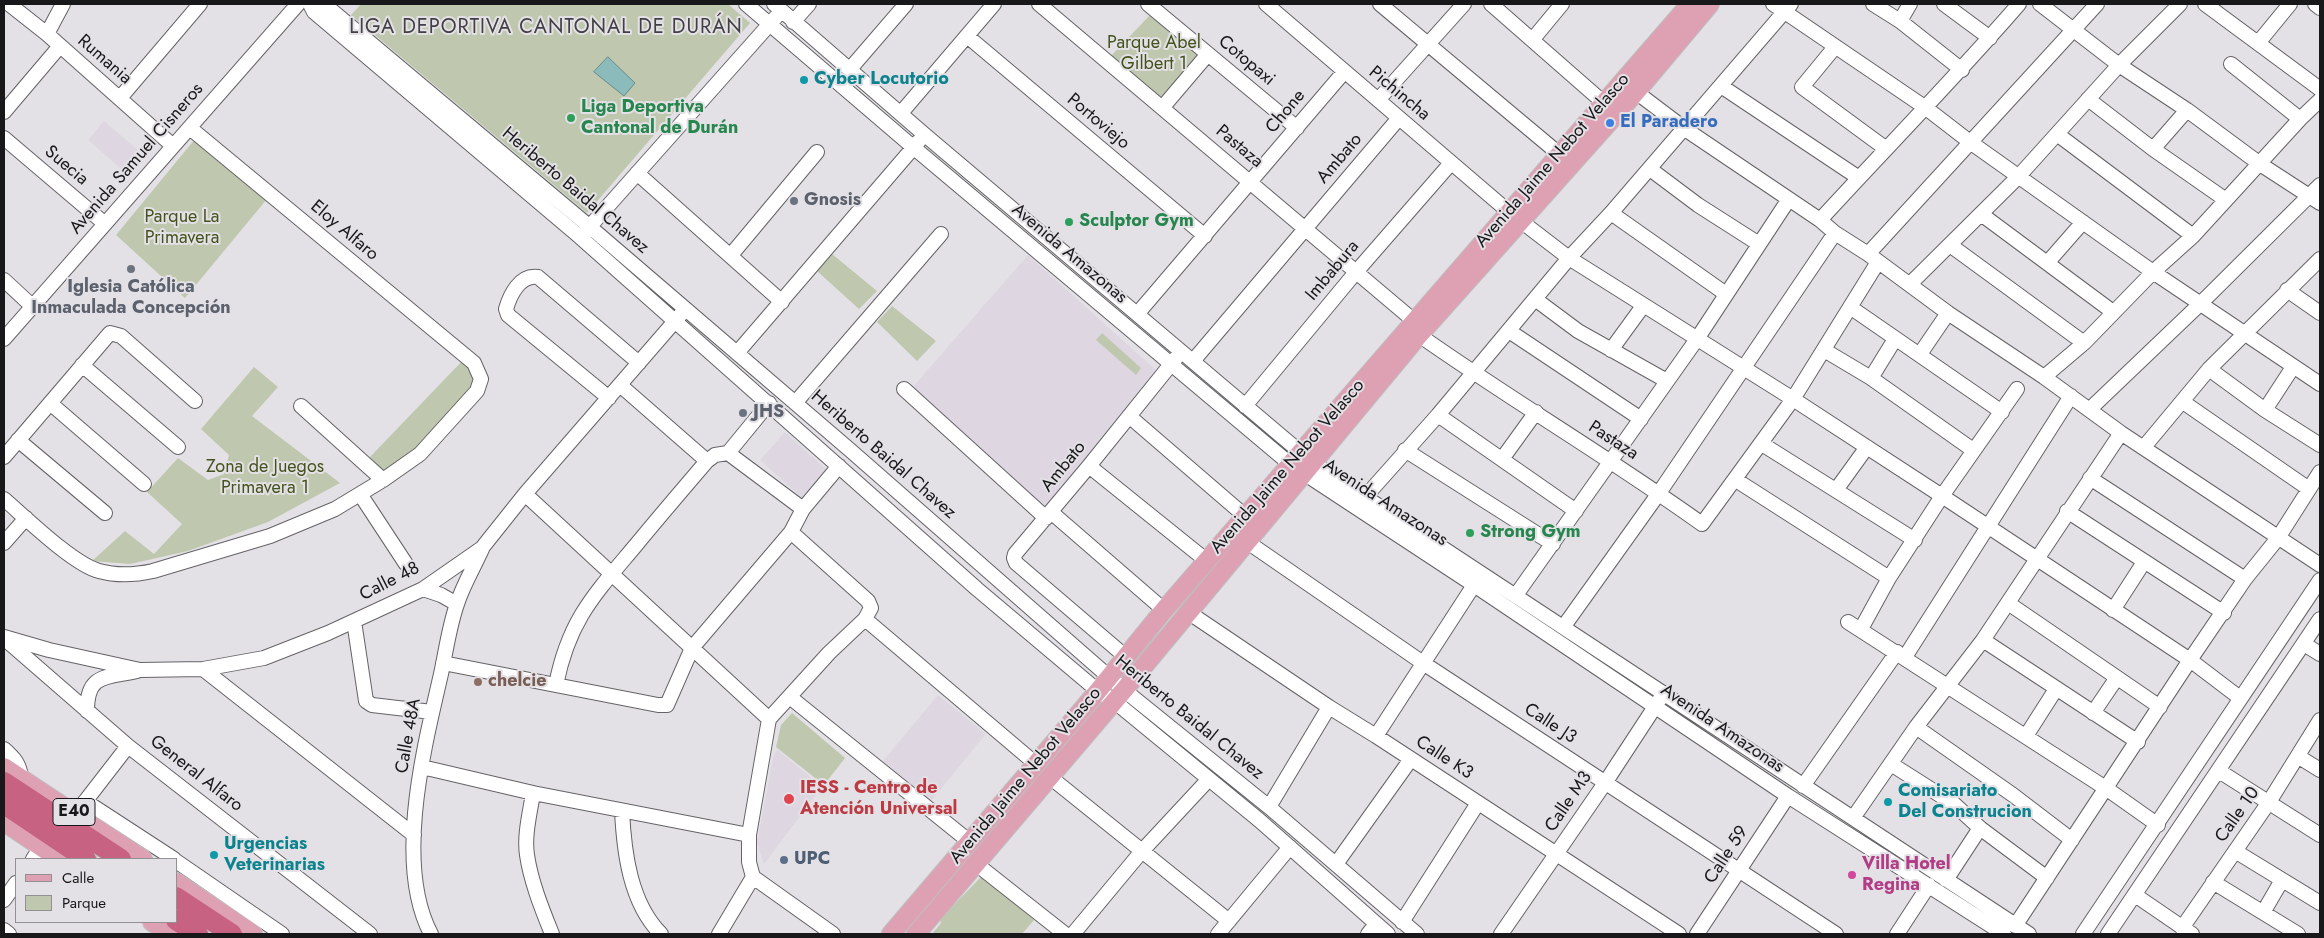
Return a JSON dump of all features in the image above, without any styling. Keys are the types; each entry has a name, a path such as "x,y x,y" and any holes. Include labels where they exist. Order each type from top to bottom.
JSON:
{"highway":[{"name":"E40","path":"12,780 85,858"},
{"name":"E40","path":"4,804 119,858"},
{"path":"178,897 232,934"},
{"path":"178,921 198,934"}],"main road":[{"name":"Avenida Jaime Nebot Velasco","path":"1515,217 1558,153 1604,104 1690,4"},
{"name":"Avenida Jaime Nebot Velasco","path":"916,934 1119,696 1246,541 1302,463 1416,327 1515,217 1636,92 1710,4"},
{"name":"Avenida Jaime Nebot Velasco","path":"891,934 1245,516 1302,463"},
{"name":"E40","path":"4,767 12,780"},
{"name":"E40","path":"4,822 57,829 140,858"},
{"name":"E40","path":"57,829 59,858"},
{"path":"178,883 253,934"},
{"path":"154,923 171,934"}],"street":[{"name":"Rumania","path":"9,4 47,34 173,146"},
{"path":"47,34 63,4"},
{"path":"120,98 200,4"},
{"name":"Avenida Samuel Cisneros","path":"4,339 298,4"},
{"name":"Heriberto Baidal Chavez","path":"310,4 314,12 676,320 977,589 1269,807 1417,934"},
{"name":"Heriberto Baidal Chavez","path":"324,4 590,226 795,403 1104,684"},
{"name":"Avenida Amazonas","path":"746,4 1172,365 1302,463 1474,584 1788,796 2004,934"},
{"path":"793,22 809,4"},
{"path":"850,69 906,4"},
{"path":"901,113 994,4"},
{"name":"Pastaza","path":"1038,4 1306,228 1416,327 1472,373 1536,412 1610,463 1659,493 1702,524 1736,480 1793,399 1850,307 1873,258 1970,142 2097,4"},
{"name":"Cotopaxi","path":"1148,4 1297,128"},
{"name":"Pichincha","path":"1266,4 1515,217 1568,258 1793,399 1942,496 2190,660 2240,698"},
{"path":"1380,4 1558,153"},
{"path":"1378,100 1464,4"},
{"path":"1491,4 1533,39 1604,104"},
{"path":"1533,39 1562,4"},
{"path":"1873,4 1900,21 1962,70"},
{"path":"1900,21 1910,4"},
{"path":"1944,4 1990,38"},
{"path":"1820,220 1885,148 1962,70 2019,4"},
{"path":"2040,4 2119,65 2187,110 2260,164 2315,200"},
{"path":"1910,284 2018,177 2119,65 2180,4"},
{"path":"2205,4 2320,90"},
{"path":"2258,43 2290,4"},
{"path":"2315,4 2320,8"},
{"path":"1365,497 1438,415 1568,258 1611,213 1685,129 1783,7 1835,47 1926,108 2018,177 2153,272 2320,384"},
{"path":"580,237 770,24 778,8"},
{"name":"Avenida Amazonas","path":"778,8 1246,406 1302,463 1365,497 1564,626 2029,934"},
{"name":"Portoviejo","path":"967,36 1205,236"},
{"path":"4,112 60,46"},
{"path":"1835,47 1802,87 1885,148"},
{"path":"1162,108 1208,54"},
{"path":"2231,64 2300,119"},
{"name":"Chone","path":"1138,313 1344,72"},
{"path":"1721,86 1858,178"},
{"path":"1636,92 1685,129 1820,220 1835,233 1910,284 1948,313 2044,377 2121,433 2320,565"},
{"path":"2088,99 2153,150 2226,200"},
{"path":"2044,377 2084,343 2153,272 2193,236 2300,119 2320,100"},
{"path":"2153,150 2187,110"},
{"name":"Ambato","path":"1164,610 1048,515 1172,365 1187,356 1306,228 1399,118"},
{"name":"Eloy Alfaro","path":"190,128 474,363 481,379 477,391 420,454 383,480"},
{"path":"737,353 782,302 868,197 924,134"},
{"path":"2058,134 2193,236"},
{"name":"Suecia","path":"4,138 104,223"},
{"path":"731,255 817,152"},
{"name":"Imbabura","path":"1246,406 1356,272 1451,163"},
{"path":"1650,169 1698,205 1759,244"},
{"path":"638,173 782,302"},
{"path":"2090,409 2200,304 2315,200 2320,185"},
{"path":"1516,595 1696,339 1789,199"},
{"path":"1611,213 1726,294"},
{"path":"1981,214 2113,312"},
{"path":"2048,262 2083,222"},
{"path":"1564,626 1659,493 1835,233"},
{"path":"795,403 941,234"},
{"path":"1950,246 2084,343"},
{"path":"2144,447 2209,369 2288,290 2319,262"},
{"path":"609,398 508,315 507,305 517,286 528,277 538,277 639,363"},
{"path":"4,280 32,306"},
{"path":"2288,290 2320,312"},
{"path":"1535,298 1578,331 1667,381"},
{"path":"1611,350 1643,306"},
{"path":"1850,307 2002,412"},
{"name":"Calle 48","path":"4,637 48,650 140,670 204,669 264,658 354,621 423,589 482,548 525,494 686,310"},
{"path":"1920,354 1948,313"},
{"path":"1508,331 1641,418"},
{"path":"4,457 105,336 116,333 195,401"},
{"path":"1871,378 1895,339"},
{"path":"1824,350 1871,378 1973,450"},
{"path":"82,365 178,447"},
{"path":"2265,410 2293,367"},
{"path":"2209,369 2265,410 2320,445"},
{"path":"620,385 707,461"},
{"path":"904,389 1048,515 1015,554 1016,563 1126,658"},
{"path":"1860,629 1889,578 1942,496 2017,389"},
{"path":"1803,786 1901,655 1988,527 2071,396"},
{"path":"2183,402 2309,488"},
{"path":"50,403 144,484"},
{"path":"728,453 769,403"},
{"path":"4,499 78,561 98,571 133,575 153,571 270,536 335,509 383,480 301,406"},
{"path":"1502,459 1536,412"},
{"path":"1438,415 1576,511"},
{"path":"1128,416 1245,516"},
{"path":"1853,818 1916,727 1950,686 1983,640 2067,511 2121,433"},
{"path":"18,440 105,513"},
{"path":"1762,444 1915,540"},
{"path":"1836,490 1867,447"},
{"path":"1405,450 1552,544"},
{"path":"556,685 561,659 568,638 590,601 610,573 714,454 728,453 804,509"},
{"path":"443,663 667,704 692,648 791,532 804,509 839,466"},
{"path":"1089,466 1207,561"},
{"path":"2015,926 2138,742 2190,660 2246,579 2278,538 2320,472"},
{"path":"2090,478 2246,579"},
{"path":"1736,480 1889,578"},
{"path":"360,494 406,564"},
{"path":"525,494 769,719"},
{"path":"2067,511 2224,613"},
{"path":"4,543 26,518"},
{"path":"791,532 868,601 871,608 865,619 829,653 791,698 769,719 749,834 748,856 753,877 833,934"},
{"name":"Calle J3","path":"1246,541 1423,663 1836,934"},
{"name":"Calle 48A","path":"431,934 424,922 414,879 414,835 422,767 432,712 457,604 482,548"},
{"path":"2113,610 2144,562"},
{"path":"2083,934 2158,826 2240,698 2320,580"},
{"path":"1376,736 1474,584"},
{"path":"423,589 441,595 457,604"},
{"path":"2306,601 2320,612"},
{"path":"2008,603 2160,707"},
{"name":"Calle K3","path":"1188,612 1329,708 1376,736 1679,934"},
{"path":"865,619 1036,764"},
{"path":"2108,934 2320,619"},
{"path":"354,621 366,701 372,704 432,712"},
{"path":"1848,622 2107,789 2158,826"},
{"name":"General Alfaro","path":"4,637 128,746 370,934"},
{"path":"1983,640 2138,742"},
{"path":"2304,644 2320,654"},
{"path":"204,669 414,835"},
{"path":"87,711 87,694 90,686 97,680 140,670"},
{"path":"2093,713 2116,678"},
{"path":"2026,736 2056,689"},
{"name":"Calle M3","path":"1505,933 1663,693"},
{"name":"Heriberto Baidal Chavez","path":"1119,696 1209,779 1290,848 1372,929 1388,934"},
{"path":"791,698 970,842"},
{"path":"1269,807 1329,708"},
{"name":"Calle 10","path":"2187,931 2213,882 2270,802 2320,721"},
{"path":"1916,727 2013,795 2072,840"},
{"path":"128,746 57,829 167,858"},
{"path":"4,749 16,759 20,769 12,780"},
{"path":"2299,757 2320,770"},
{"path":"1336,864 1411,759"},
{"path":"1891,764 1954,804 1980,828 2046,878"},
{"path":"422,767 533,793 749,834"},
{"path":"2219,771 2320,835"},
{"path":"1050,777 1229,922"},
{"path":"1073,934 1142,851 1209,779"},
{"path":"533,793 527,829 527,854 532,880 552,934"},
{"name":"Calle 59","path":"1697,934 1788,796"},
{"path":"1402,922 1478,803"},
{"path":"622,811 626,855 636,890 644,911 661,934"},
{"path":"1946,880 1980,828"},
{"path":"1218,934 1290,848"},
{"path":"2235,851 2320,903"},
{"path":"178,862 282,934"},
{"path":"975,863 1065,934"},
{"path":"719,934 753,877"},
{"path":"2264,911 2282,880"},
{"path":"2213,882 2264,911 2293,933"},
{"path":"4,900 15,884"},
{"path":"1897,934 1929,885"},
{"path":"2135,896 2187,931"},
{"path":"4,930 9,934"}],"shaded area":[{"path":"104,121 138,150 121,169 88,140"},
{"path":"1028,255 1158,372 1044,508 911,389"},
{"path":"785,432 828,471 803,499 760,460"},
{"path":"938,695 986,734 931,801 883,761"},
{"name":"IESS - Centro de Atención Universal","path":"777,749 822,787 764,864 757,843 773,758"}],"green space":[{"name":"Liga Deportiva Cantonal de Durán","path":"361,4 728,4 750,23 587,213 351,15"},
{"name":"Parque Abel Gilbert 1","path":"1150,15 1200,55 1162,100 1110,57"},
{"name":"Parque La Primavera","path":"195,139 267,199 185,298 116,235"},
{"path":"832,254 877,291 859,309 817,271"},
{"path":"892,306 936,341 917,361 877,322"},
{"path":"1102,333 1141,368 1136,375 1096,340"},
{"path":"465,358 481,379 439,433 388,477 370,457"},
{"name":"Zona de Juegos Primavera 1","path":"254,367 278,387 252,416 340,483 268,522 188,551 130,564 92,561 125,531 154,554 182,524 147,492 178,458 208,480 224,474 229,455 201,429"},
{"path":"792,713 845,758 824,785 776,747 781,725"},
{"path":"982,876 1034,920 1022,934 932,934 941,923 940,919"}],"water":[{"path":"608,57 635,83 624,96 594,72"}],"place":[{"name":"Cyber Locutorio","path":"804,80"},
{"name":"Liga Deportiva Cantonal de Durán","path":"571,118"},
{"name":"El Paradero","path":"1610,123"},
{"name":"Gnosis","path":"794,201"},
{"name":"Sculptor Gym","path":"1069,222"},
{"name":"Iglesia Católica Inmaculada Concepción","path":"131,269"},
{"name":"JHS","path":"743,413"},
{"name":"Strong Gym","path":"1470,533"},
{"name":"chelcie","path":"478,682"},
{"name":"IESS - Centro de Atención Universal","path":"789,799"},
{"name":"Comisariato Del Construcion","path":"1888,802"},
{"name":"Urgencias Veterinarias","path":"214,855"},
{"name":"UPC","path":"784,860"},
{"name":"Villa Hotel Regina","path":"1852,875"}],"district":[{"name":"LIGA DEPORTIVA CANTONAL DE DURÁN","path":"546,28"}]}
